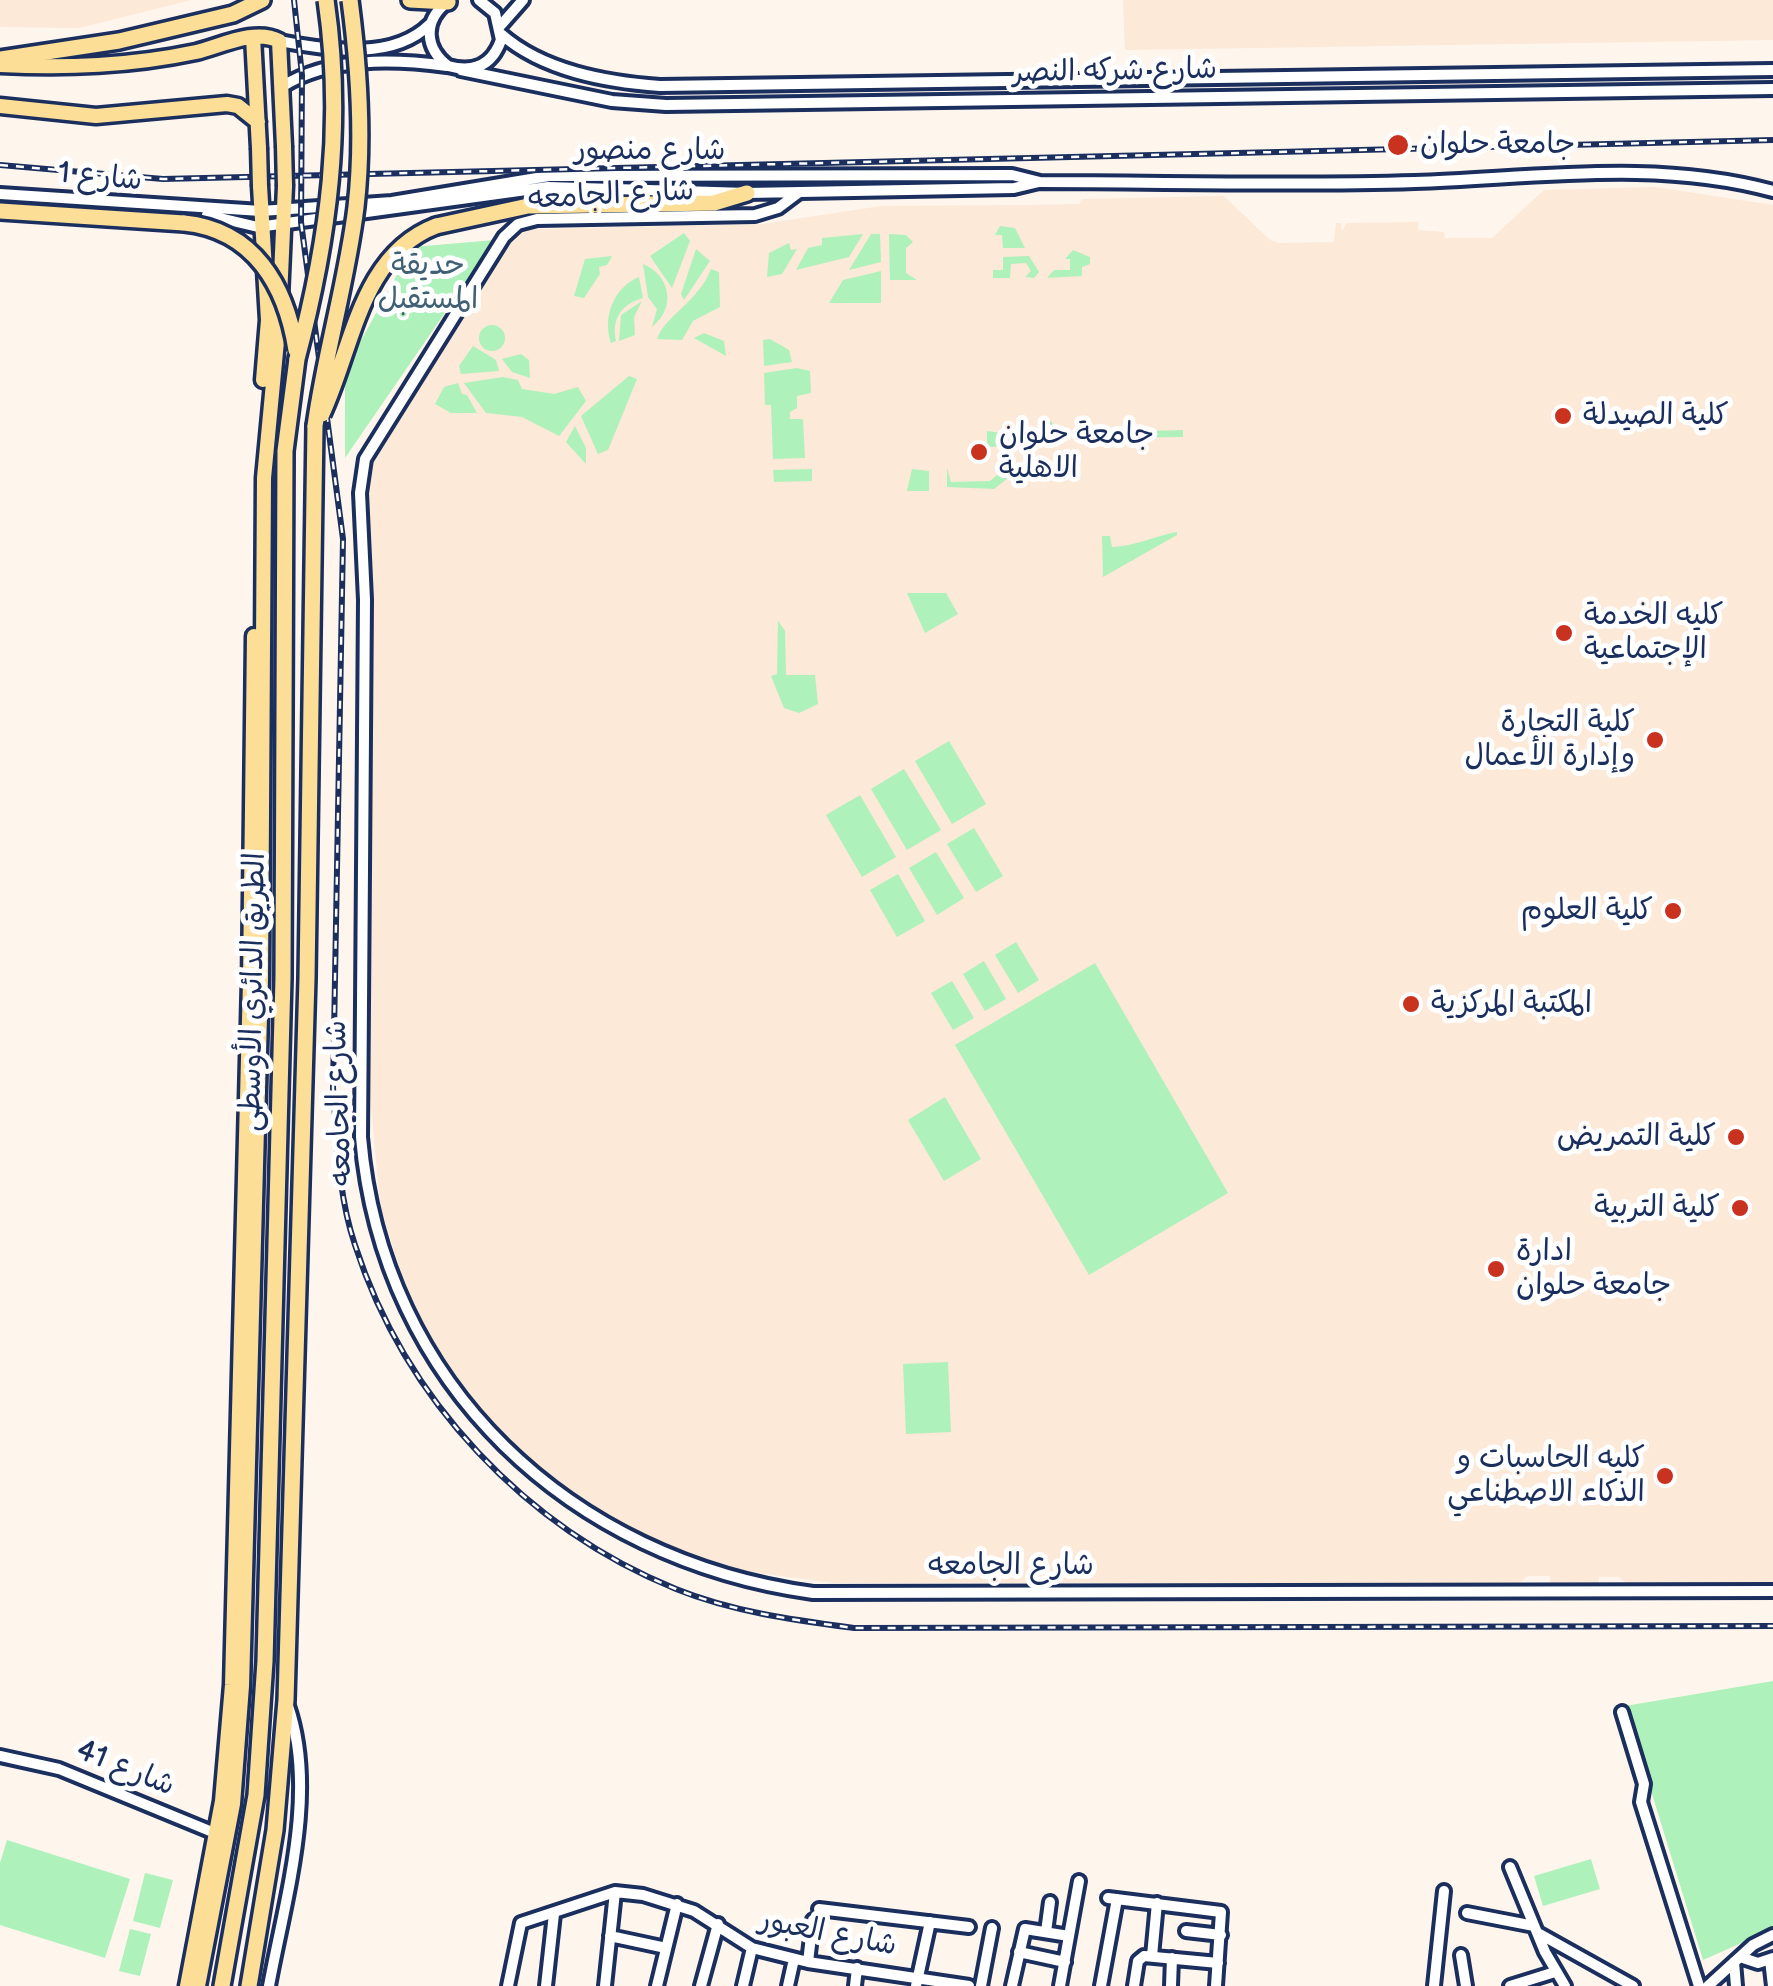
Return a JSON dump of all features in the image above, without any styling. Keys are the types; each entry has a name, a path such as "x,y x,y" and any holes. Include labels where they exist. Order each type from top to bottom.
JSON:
{"highway":[{"path":"0,62 96,46 233,14 262,0"},
{"name":"الطريق الدائري الأوسطى","path":"222,1986 252,1826 264,1679 282,1078 285,451 297,359 324,245 334,168 335,85 326,0"},
{"name":"الطريق الدائري الأوسطى","path":"249,1986 276,1830 286,1700 307,978 316,426 350,243 359,169 358,84 350,0"},
{"path":"410,0 450,1"},
{"path":"316,426 382,266 405,241 436,226 528,206 714,203 747,193"},
{"path":"0,211 184,223 224,233 262,262 286,302 297,359"}],"main road":[{"path":"187,1986 222,1836 234,1626 250,980 256,477 268,320 254,37"},
{"path":"0,62 66,68 122,64 254,37 280,41 286,186 264,478 261,979 245,1624 240,1742 198,1986"},
{"path":"0,106 96,116 226,104 244,110 258,122"}],"street":[{"name":"شارع شركه النصر","path":"479,0 491,8 501,29 546,62 660,86 1773,70"},
{"path":"462,70 487,63 496,53 501,29 523,0"},
{"path":"280,41 317,48 384,46 414,37 450,1"},
{"path":"430,23 430,44 448,66"},
{"path":"282,86 310,72 345,64 448,66"},
{"name":"شارع شركه النصر","path":"448,66 612,101 666,105 1773,89"},
{"name":"شارع منصور","path":"284,216 408,210 533,187 595,185 798,193 1014,188 1040,182 1381,183 1642,172 1694,174 1773,191"},
{"name":"شارع منصور","path":"262,219 548,176 1012,175 1040,182"},
{"name":"شارع الجامعه","path":"798,193 778,208 755,216 537,219 518,224 504,237 365,459 360,493 364,583 363,1162 370,1210 388,1270 413,1326 439,1368 506,1447 589,1514 684,1562 787,1589 1773,1591"},
{"name":"شارع 1","path":"0,194 262,219"},
{"path":"268,1986 292,1866 297,1804 297,1746 286,1700"},
{"path":"1622,1712 1644,1784 1640,1802 1699,1986"},
{"name":"شارع 41","path":"0,1756 71,1773 222,1836"},
{"path":"1510,1867 1535,1929 1565,1986"},
{"path":"1060,1986 1078,1881"},
{"path":"1434,1986 1444,1891"},
{"path":"508,1986 517,1928 524,1921 615,1892 604,1986"},
{"name":"شارع العبور","path":"615,1892 677,1904 718,1924 752,1948 808,1962 969,1986"},
{"path":"1101,1986 1112,1898 1218,1911 1222,1915 1216,1986"},
{"path":"1046,1932 1050,1902"},
{"path":"1152,1956 1157,1903"},
{"path":"656,1986 677,1904"},
{"path":"819,1909 969,1928"},
{"path":"1467,1912 1535,1929 1633,1986"},
{"path":"546,1986 554,1914"},
{"path":"808,1962 813,1920"},
{"path":"917,1981 930,1922"},
{"path":"701,1986 718,1924"},
{"path":"980,1986 992,1928"},
{"path":"1012,1986 1027,1928 1069,1936"},
{"path":"1186,1931 1221,1934"},
{"path":"1708,1986 1753,1945 1773,1934"},
{"path":"610,1936 666,1948"},
{"path":"743,1986 752,1948"},
{"path":"1019,1952 1064,1962"},
{"path":"1462,1954 1466,1986"},
{"path":"1134,1986 1140,1958 1218,1964"},
{"path":"1171,1986 1172,1958"},
{"path":"788,1986 794,1959"},
{"path":"1738,1960 1772,1959 1773,1986"},
{"path":"1736,1986 1738,1960"},
{"path":"855,1986 857,1968"},
{"path":"1510,1986 1555,1972"}],"shaded area":[{"path":"0,0 191,0 79,28 0,27"},
{"path":"1123,0 1773,0 1773,40 1125,50"},
{"name":"جامعة حلوان","path":"1655,187 1773,205 1773,1584 1628,1584 1618,1577 1599,1577 1598,1584 1550,1584 1550,1576 1528,1576 1519,1583 834,1583 750,1572 676,1550 606,1517 544,1474 475,1404 411,1308 380,1204 370,1095 369,471 376,451 514,237 533,229 763,224 881,206 1079,204 1082,199 1224,196 1270,240 1280,243 1334,242 1336,223 1341,223 1342,231 1347,223 1418,222 1418,230 1444,232 1445,238 1492,238 1544,190"}],"green space":[{"path":"1000,226 1015,228 1025,248 1003,248 1002,235 995,235"},
{"path":"684,233 690,241 672,288 650,256"},
{"path":"863,234 849,257 796,270 808,248 822,245 822,238"},
{"path":"871,234 880,234 881,262 849,270"},
{"path":"889,234 906,235 913,242 906,248 906,273 917,280 890,280"},
{"name":"حديقة المستقبل","path":"495,240 345,458 345,370 412,247"},
{"path":"789,243 791,250 797,249 782,274 767,277 769,253"},
{"path":"696,249 710,261 684,300 681,294"},
{"path":"1073,250 1090,257 1090,264 1082,267 1082,276 1047,278 1054,270 1070,270 1070,259 1065,259"},
{"path":"612,256 607,265 599,267 600,274 584,298 574,296 585,259"},
{"path":"1029,256 1039,272 1034,278 1025,277 1031,271 1026,263 1011,264 1010,278 993,278 993,270 1003,270 1003,257"},
{"path":"643,264 659,276 667,292 665,310 652,327 657,309 648,297"},
{"path":"711,269 719,272 720,307 693,321 682,340 657,339 706,280"},
{"path":"881,271 881,303 829,303 843,280"},
{"path":"639,277 643,298 620,313 615,325 616,341 611,343 608,323 612,304 623,288"},
{"path":"642,301 634,317 635,335 619,341 621,315"},
{"path":"492,325 501,329 505,338 501,347 492,351 483,347 479,338 483,329"},
{"path":"704,333 724,341 726,356 694,338"},
{"path":"770,339 789,350 792,362 764,366 763,340"},
{"path":"473,346 496,360 499,371 461,374 459,366"},
{"path":"521,354 529,360 530,378 512,372 502,359"},
{"path":"797,368 810,371 811,393 797,396 797,408 790,412 790,419 803,419 805,458 773,459 771,405 765,405 764,373"},
{"path":"629,376 637,379 608,450 598,454 581,416"},
{"path":"503,377 518,380 522,389 554,394 578,387 586,401 559,436 522,417 486,413 464,383"},
{"path":"458,383 477,413 451,413 435,404 444,387"},
{"path":"1051,421 1054,426 1029,446 987,447 987,431 1031,437"},
{"path":"575,426 586,448 586,464 566,442"},
{"path":"1183,430 1183,437 1114,438 1114,432"},
{"path":"1008,466 1022,467 994,489 947,487 947,468 951,482 990,481"},
{"path":"812,469 812,481 774,482 773,470"},
{"path":"912,469 929,471 929,491 907,491"},
{"path":"1177,532 1103,577 1102,536 1110,536 1112,547"},
{"path":"907,593 946,593 958,614 925,633"},
{"path":"778,621 785,631 786,675 815,675 818,704 799,713 784,708 771,676 777,674"},
{"path":"949,741 986,804 952,824 915,761"},
{"path":"904,769 941,830 907,850 871,789"},
{"path":"860,795 896,857 862,877 826,815"},
{"path":"974,828 1003,876 976,892 947,844"},
{"path":"936,852 964,898 937,915 909,868"},
{"path":"898,874 925,921 897,937 870,890"},
{"path":"1016,942 1039,980 1018,993 995,955"},
{"path":"984,961 1006,999 985,1011 963,974"},
{"path":"1095,963 1228,1193 1089,1275 955,1045"},
{"path":"952,981 974,1018 953,1030 931,993"},
{"path":"945,1097 981,1159 944,1181 908,1120"},
{"path":"948,1362 951,1432 906,1434 903,1364"},
{"path":"1773,1681 1773,1929 1703,1960 1625,1706"},
{"path":"7,1840 130,1879 105,1958 0,1925 0,1863"},
{"path":"1591,1859 1600,1889 1543,1906 1534,1876"},
{"path":"145,1873 173,1880 160,1928 133,1921"},
{"path":"130,1929 151,1934 140,1976 119,1971"}],"railway":[{"path":"294,0 302,75 301,222 343,539 333,1088 342,1187 349,1226 377,1302 405,1356 439,1406 478,1452 522,1494 570,1531 621,1563 676,1589 742,1609 854,1628 1773,1626"},
{"path":"0,165 163,179 1773,140"}],"place":[{"name":"جامعة حلوان","path":"1398,145"},
{"name":"كلية الصيدلة","path":"1563,416"},
{"name":"جامعة حلوان الاهلية","path":"979,452"},
{"name":"كليه الخدمة الإجتماعية","path":"1564,633"},
{"name":"كلية التجارة وإدارة الأعمال","path":"1655,740"},
{"name":"كلية العلوم","path":"1673,911"},
{"name":"المكتبة المركزية","path":"1411,1004"},
{"name":"كلية التمريض","path":"1736,1137"},
{"name":"كلية التربية","path":"1740,1208"},
{"name":"ادارة جامعة حلوان","path":"1496,1269"},
{"name":"كليه الحاسبات و الذكاء الاصطناعي","path":"1665,1476"}]}
